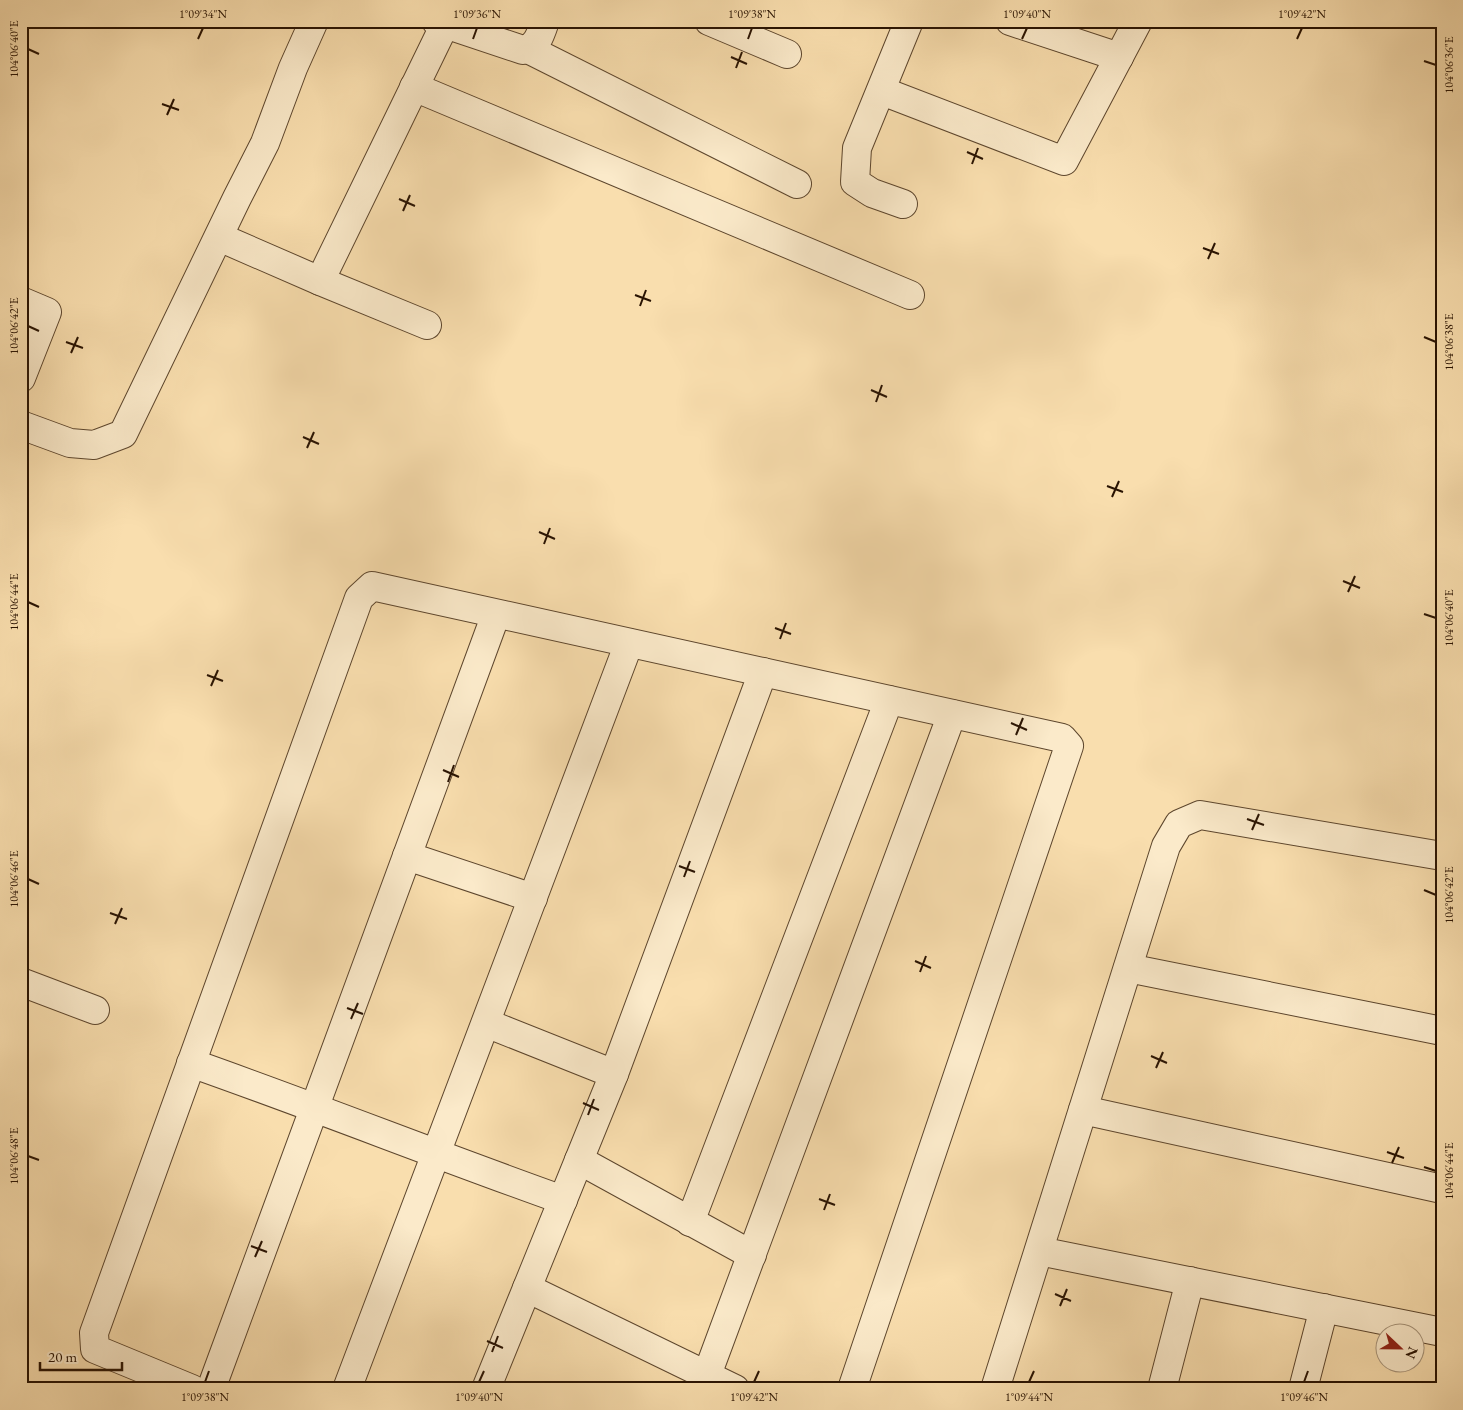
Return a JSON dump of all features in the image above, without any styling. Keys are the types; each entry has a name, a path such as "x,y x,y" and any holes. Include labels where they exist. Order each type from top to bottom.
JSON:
{"street":[{"path":"21,425 70,443 94,445 123,434 237,198 266,144 293,68 314,21"},
{"path":"528,50 537,40 545,21"},
{"path":"708,21 787,54"},
{"path":"903,204 872,193 854,182 857,148 882,91 909,21"},
{"path":"1010,21 1119,57"},
{"path":"882,91 1064,161 1138,21"},
{"path":"320,282 414,87 441,23 519,50 528,50 797,184"},
{"path":"414,87 910,295"},
{"path":"219,237 320,282 427,325"},
{"path":"21,301 47,312 21,378"},
{"path":"192,1389 95,1349 94,1333 359,598 372,586 1062,738 1068,746 852,1389"},
{"path":"211,1389 496,614"},
{"path":"347,1389 629,643"},
{"path":"486,1389 614,1074 764,672"},
{"path":"690,1222 889,700"},
{"path":"707,1374 952,714"},
{"path":"995,1389 1166,846 1179,824 1200,815 1442,856"},
{"path":"407,856 533,898"},
{"path":"1128,968 1442,1031"},
{"path":"21,982 95,1010"},
{"path":"486,1023 614,1074"},
{"path":"191,1063 314,1107 436,1155 563,1200"},
{"path":"1083,1110 1442,1189"},
{"path":"579,1160 752,1255"},
{"path":"1038,1251 1442,1332"},
{"path":"1162,1389 1190,1281"},
{"path":"527,1288 735,1389"},
{"path":"1303,1389 1324,1308"}]}
